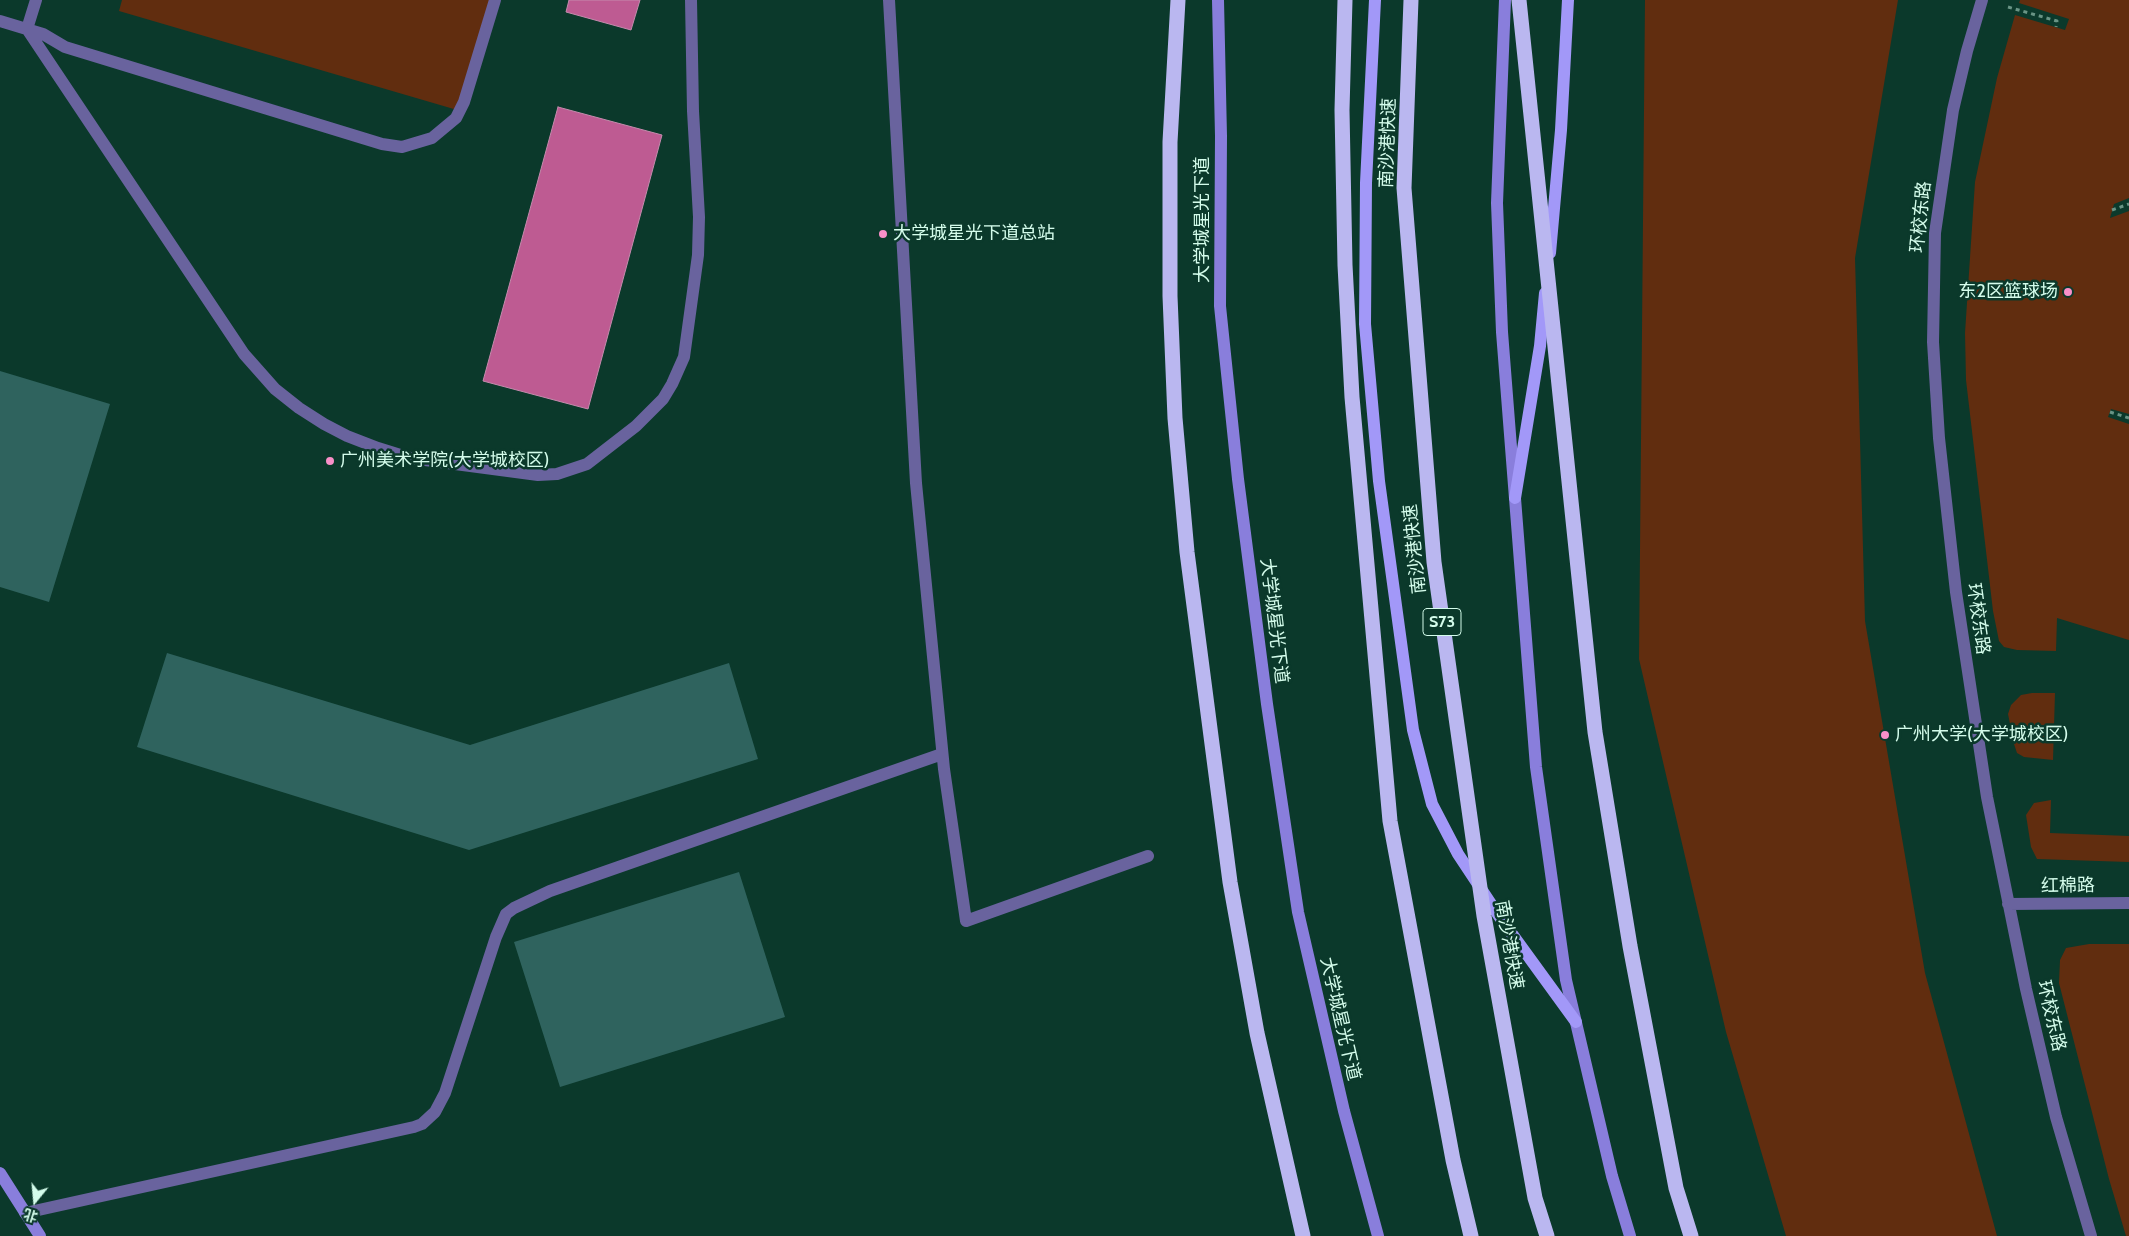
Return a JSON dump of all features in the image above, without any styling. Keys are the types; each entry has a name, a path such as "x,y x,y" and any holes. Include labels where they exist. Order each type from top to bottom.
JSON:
{"highway":[{"path":"1178,0 1170,142 1170,296 1175,418 1187,552 1230,882 1258,1033 1303,1236"},
{"path":"1345,0 1342,110 1352,397 1390,821 1454,1160 1472,1236"},
{"name":"南沙港快速","path":"1411,0 1404,188 1434,562 1484,916 1535,1198 1547,1236"},
{"path":"1519,0 1596,732 1632,956 1676,1188 1691,1236"}],"main road":[{"name":"大学城星光下道","path":"1218,0 1221,136 1220,306 1238,479 1267,704 1298,912 1344,1111 1378,1236"},
{"path":"1375,0 1366,184 1365,324 1379,481 1413,730 1432,804 1458,854 1499,916 1576,1022"},
{"path":"1505,0 1497,203 1502,332 1536,767 1566,980 1612,1176 1630,1236"},
{"path":"1515,498 1540,346 1561,130 1568,0"},
{"path":"0,1174 40,1236"}],"lane":[{"path":"27,29 36,0"},
{"path":"0,21 49,37 65,47 382,144 402,147 432,138 456,118 464,102 495,0"},
{"path":"27,29 244,354 275,389 299,408 324,424 378,448 410,458 538,475 565,472 587,464 636,426 663,399 684,357 688,343 698,255 700,217 693,111 691,0"},
{"path":"889,0 903,286 916,483 942,754 966,920 1148,856"},
{"name":"环校东路","path":"1982,0 1967,51 1953,110 1944,169 1933,269 1934,342 1939,438 1956,592 1987,797 2008,904 2056,1117 2090,1236"},
{"path":"25,1213 422,1124 435,1112 443,1098 496,937 506,914 514,908 550,892 942,754"},
{"name":"红棉路","path":"2008,904 2129,903"}],"path":[{"path":"2002,5 2057,22 2056,27"},
{"path":"2112,210 2129,204"},
{"path":"2110,412 2129,418"}],"shaded area":[{"path":"122,0 497,0 464,112 119,11"},
{"path":"569,0 640,0 631,30 566,12"},
{"path":"1645,0 1898,0 1855,258 1865,621 1925,973 1997,1236 1786,1236 1726,1032 1639,659"},
{"name":"东2区篮球场","path":"2020,0 2129,0 2129,198 2114,204 2110,218 2129,211 2129,414 2111,409 2108,417 2129,424 2129,640 2057,618 2056,651 2017,650 2004,647 1999,641 1993,611 1966,380 1965,333 1975,182 1997,78 2015,15 2065,30 2069,19 2019,3"},
{"path":"558,107 662,135 588,409 483,381"},
{"path":"2055,693 2053,760 2024,757 2017,753 2014,744 2008,714 2011,705 2021,695"},
{"path":"2051,800 2050,833 2129,836 2129,862 2037,859 2031,847 2026,815 2034,803"},
{"path":"2089,944 2129,944 2129,1236 2126,1236 2109,1179 2059,983 2060,960 2066,948"}],"building":[{"path":"0,371 110,404 49,602 0,587"},
{"path":"167,653 470,745 729,663 758,759 469,850 137,747"},
{"path":"739,872 785,1017 560,1087 514,942"}],"place":[{"name":"大学城星光下道总站","path":"883,234"},
{"name":"东2区篮球场","path":"2068,292"},
{"name":"广州美术学院(大学城校区)","path":"330,461"},
{"name":"广州大学(大学城校区)","path":"1885,735"}]}
